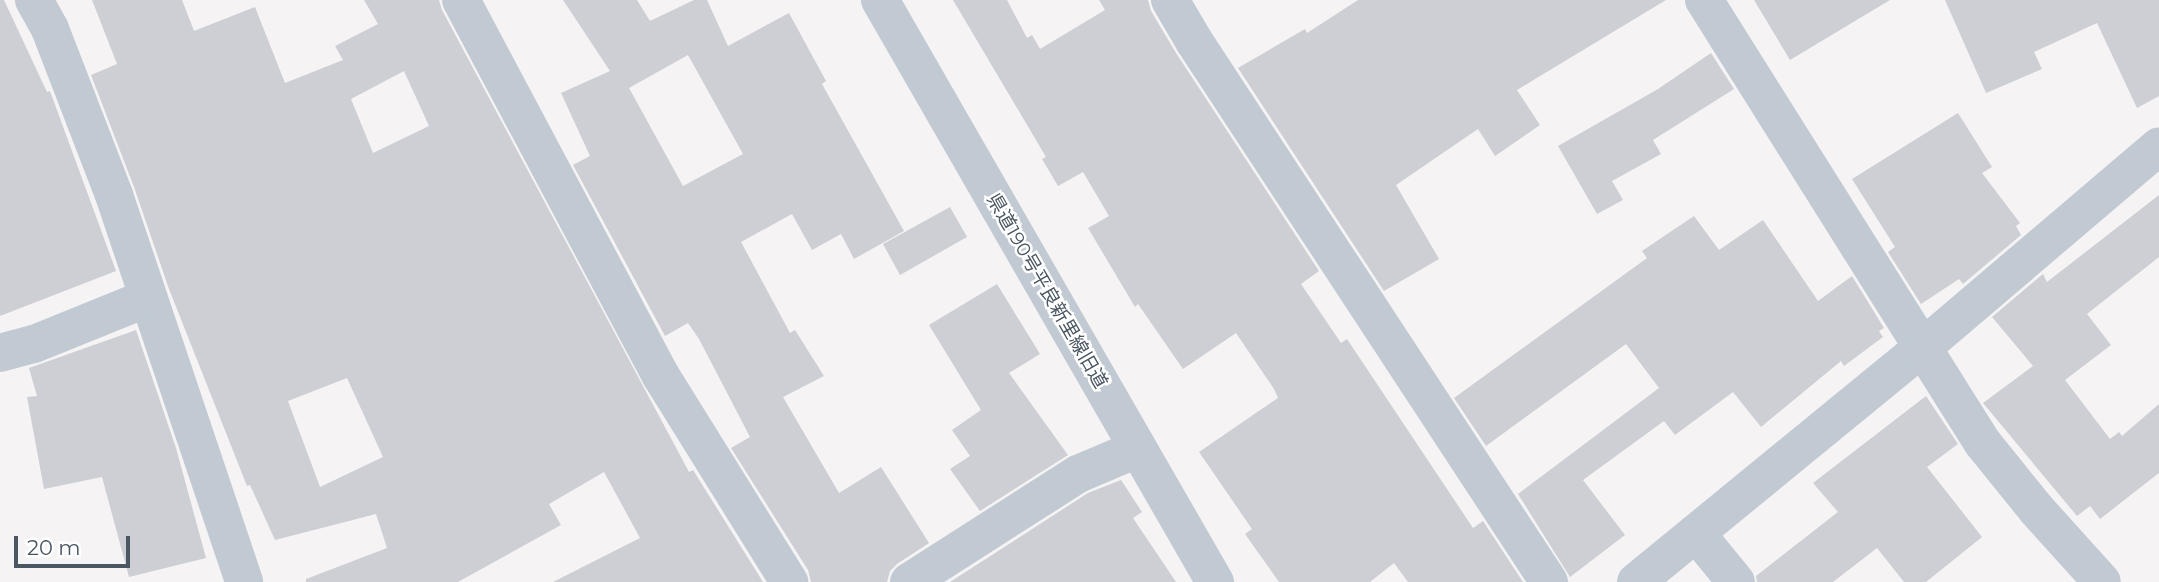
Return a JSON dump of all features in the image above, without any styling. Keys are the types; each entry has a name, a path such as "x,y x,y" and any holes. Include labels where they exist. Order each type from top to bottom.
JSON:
{"street":[{"path":"34,0 50,29 109,183 244,582"},
{"path":"461,0 662,376 789,582"},
{"name":"県道190号平良新里線旧道","path":"880,0 1215,582"},
{"path":"1170,0 1194,41 1549,582"},
{"path":"1704,0 1982,442 2036,509 2102,582"},
{"path":"1636,582 1922,348 2159,146"},
{"path":"0,354 34,344 148,298"},
{"path":"909,582 1078,474 1137,449"},
{"path":"1696,533 1736,582"}],"building":[{"path":"0,0 4,0 47,92 50,91 116,271 0,316"},
{"path":"92,0 182,0 194,31 255,7 285,83 343,60 335,46 378,24 364,0 439,0 689,472 693,470 763,582 553,582 640,538 604,472 549,504 561,525 458,582 306,582 306,579 387,548 376,514 275,540 250,485 247,486 169,289 91,75 117,64","holes":["404,71 429,126 373,153 351,99","347,378 383,457 320,487 288,401"]},
{"path":"563,0 637,0 650,21 694,0 707,0 728,46 789,13 826,81 822,84 904,231 854,259 841,234 812,250 792,214 741,242 790,333 795,330 824,376 783,397 839,493 881,467 929,543 897,564 890,571 887,582 811,582 808,570 731,448 750,437 699,339 688,323 665,336 573,165 590,156 561,93 610,71","holes":["688,55 743,154 683,186 629,88"]},
{"path":"953,0 1007,0 1027,38 1032,35 1040,49 1105,10 1099,0 1148,0 1151,11 1176,53 1319,271 1301,284 1341,343 1347,339 1473,528 1483,521 1523,582 1408,582 1394,563 1370,582 1279,582 1245,534 1252,529 1199,452 1278,398 1274,389 1236,333 1183,369 1138,304 1135,307 1088,228 1109,216 1083,172 1058,186 1042,159 1046,157"},
{"path":"1358,0 1666,0 1517,90 1540,125 1495,156 1478,129 1396,185 1439,259 1384,291 1238,68 1305,29 1307,33"},
{"path":"1754,0 1890,0 1790,60"},
{"path":"1945,0 2159,0 2159,96 2137,108 2097,23 2034,52 2042,69 1986,93"},
{"path":"1711,53 1734,89 1653,140 1661,154 1612,181 1623,200 1597,214 1558,146 1658,89"},
{"path":"1958,113 1992,167 1982,173 2020,223 2016,226 2021,235 1963,284 1959,279 1921,304 1888,252 1895,247 1852,179"},
{"path":"2159,195 2159,257 2087,314 2111,345 2065,380 2110,439 2119,432 2122,436 2159,404 2159,473 2100,519 2090,506 2077,516 1983,403 2033,366 1992,317 2043,274 2047,282"},
{"path":"950,207 967,237 900,275 883,244"},
{"path":"1694,216 1719,250 1763,220 1818,301 1852,276 1884,328 1879,331 1883,337 1844,366 1841,361 1761,427 1733,392 1675,435 1664,421 1583,480 1625,535 1570,577 1518,494 1659,388 1626,344 1486,446 1454,398 1647,258 1642,251"},
{"path":"997,284 1040,354 1009,373 1068,455 980,511 950,469 970,456 952,430 981,410 929,325"},
{"path":"136,330 176,448 206,558 129,577 102,477 44,489 27,397 37,396 29,368"},
{"path":"1926,396 1958,444 1927,467 1982,537 1926,582 1904,582 1877,548 1833,582 1757,582 1756,576 1838,512 1813,483"},
{"path":"1121,480 1142,512 1133,518 1176,582 950,582 1088,493"}]}
